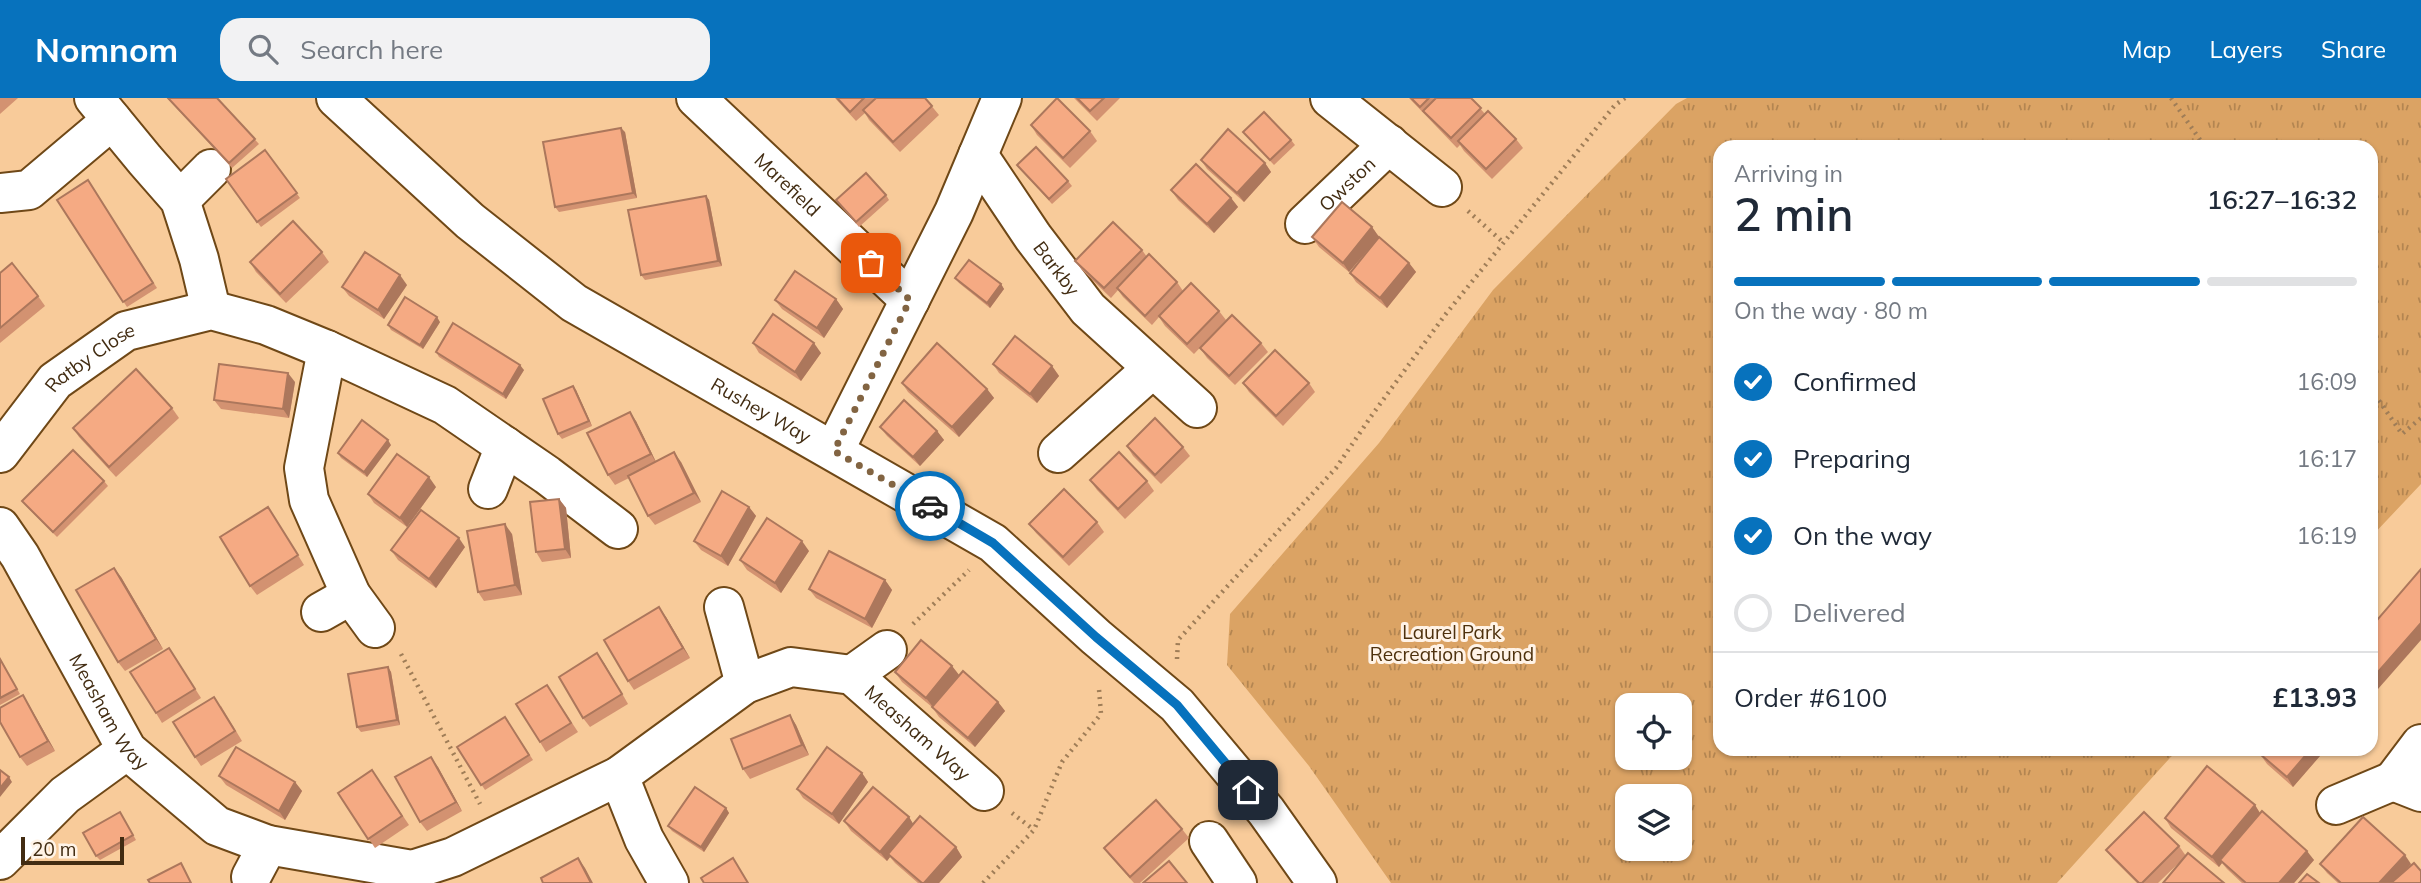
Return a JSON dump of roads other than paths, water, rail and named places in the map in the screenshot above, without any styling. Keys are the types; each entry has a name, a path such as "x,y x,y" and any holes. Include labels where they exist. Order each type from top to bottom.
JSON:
{"street":[{"name":"Rushey Way","path":"336,98 470,221 573,303 993,543 1096,637 1177,705 1266,811 1317,883"},
{"name":"Marefield","path":"696,98 910,300"},
{"path":"834,451 954,212 1002,98"},
{"name":"Owston","path":"1330,98 1442,187"},
{"path":"0,193 29,190 103,109 180,200 199,259 211,310"},
{"name":"Owston","path":"1305,225 1389,144"},
{"name":"Barkby","path":"978,155 1033,237 1088,309 1197,408"},
{"path":"180,200 211,169"},
{"name":"Ratby Close","path":"0,453 55,381 127,331 211,310 266,325 445,405 547,475 618,529"},
{"path":"327,350 304,468 309,499 336,604 375,628"},
{"path":"1058,453 1152,369"},
{"path":"488,489 505,446"},
{"name":"Measham Way","path":"0,527 20,556 127,750 260,861 413,877 619,776 746,684 791,667 852,675 984,791"},
{"path":"724,607 746,684"},
{"name":"Measham Way","path":"852,675 887,650"},
{"path":"2336,805 2407,787 2421,744"},
{"path":"0,860 65,796 127,750"},
{"path":"619,776 644,839 669,883"},
{"path":"1209,841 1237,883"}],"park label":[{"name":"Laurel Park Recreation Ground","path":"1452,643"}]}
